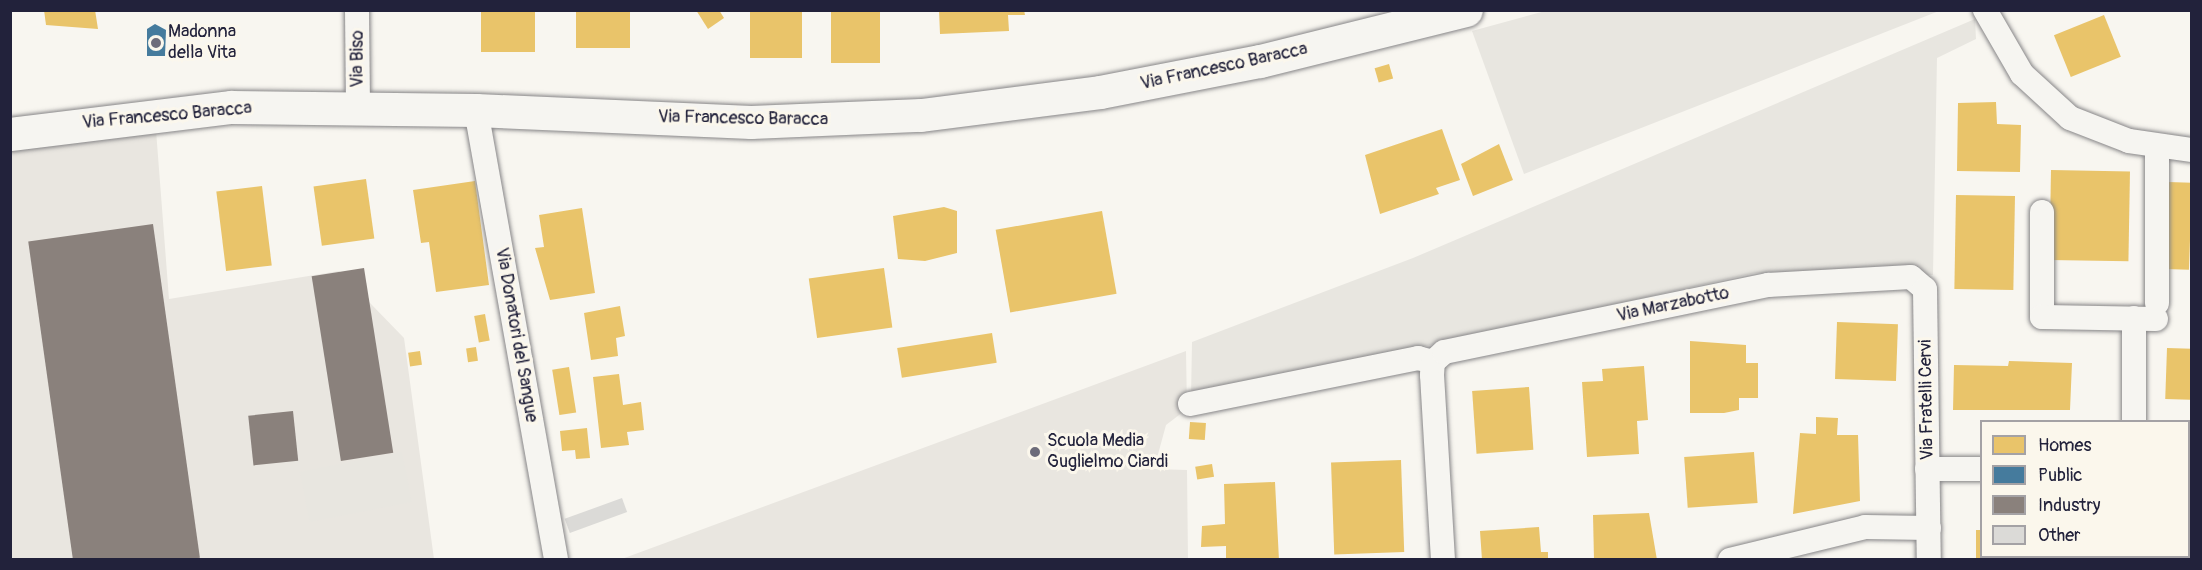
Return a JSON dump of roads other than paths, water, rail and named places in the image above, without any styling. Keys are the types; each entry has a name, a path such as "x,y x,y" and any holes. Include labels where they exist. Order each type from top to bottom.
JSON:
{"street":[{"name":"Via Biso","path":"357,10 358,108"},
{"name":"Via Francesco Baracca","path":"10,134 231,107 476,110 751,122 921,115 1169,79 1466,10"},
{"path":"1985,10 2022,74 2047,102 2106,134 2157,146 2192,150"},
{"name":"Via Donatori del Sangue","path":"476,110 556,560"},
{"path":"2134,420 2149,313 2157,146"},
{"path":"2042,212 2042,317 2149,313"},
{"name":"Via Marzabotto","path":"1190,404 1418,358 1433,362 1444,352 1768,285 1920,280"},
{"name":"Via Fratelli Cervi","path":"1920,280 1925,289 1927,469 1980,469"},
{"path":"1433,362 1443,560"},
{"path":"1927,469 1929,560"},
{"path":"1730,560 1865,527 1929,528"}],"place":[{"name":"Madonna della Vita","path":"156,43"},
{"name":"Scuola Media Guglielmo Ciardi","path":"1035,452"}]}
